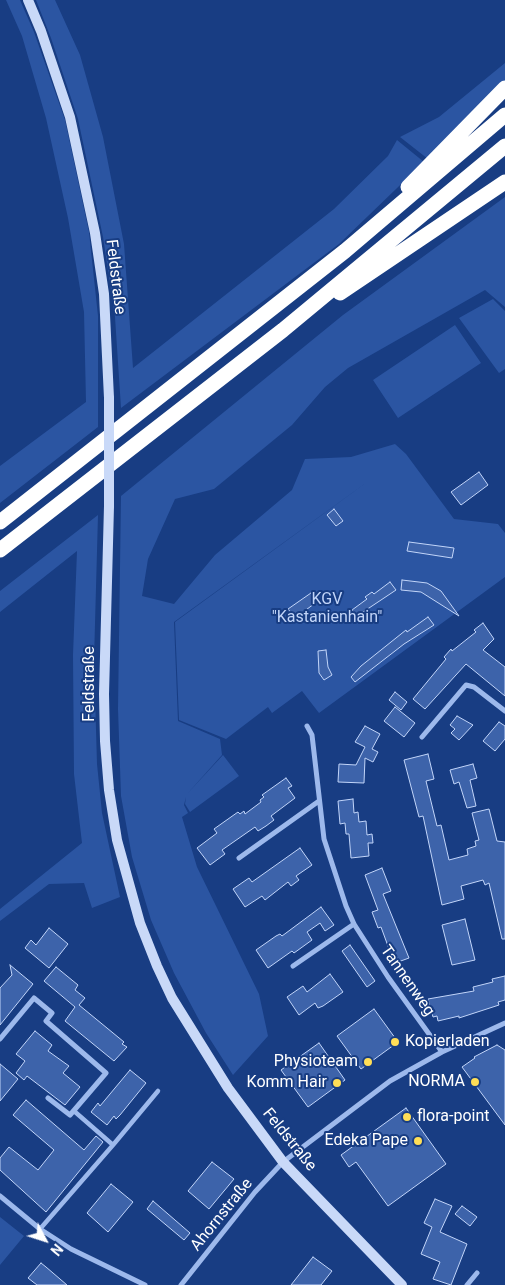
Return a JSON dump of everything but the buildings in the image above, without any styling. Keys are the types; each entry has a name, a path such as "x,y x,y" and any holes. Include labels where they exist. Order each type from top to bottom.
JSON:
{"highway":[{"path":"345,251 505,88"},
{"path":"0,522 345,251 505,115"},
{"path":"0,550 283,330 505,146"},
{"path":"446,222 505,173"},
{"path":"283,330 381,267 505,182"}],"main road":[{"name":"Feldstraße","path":"28,0 41,31 70,117 95,234 104,294 109,398 109,506 104,694 105,741 109,790 117,840 128,884 157,966 172,998 228,1088 283,1162 402,1285"}],"street":[{"path":"422,737 466,685 474,687 505,711"},
{"name":"Tannenweg","path":"307,726 312,735 324,839 333,872 354,924 388,977 442,1052"},
{"path":"239,858 319,801"},
{"path":"294,966 354,924"},
{"path":"0,1039 34,998 52,1014 46,1022 106,1073 70,1115 48,1098"},
{"name":"Ahornstraße","path":"181,1285 255,1192 283,1162 390,1081 442,1052 505,1023"},
{"path":"40,1229 158,1091"},
{"path":"74,1111 113,1145"},
{"path":"0,1196 40,1229 71,1249 145,1285"},
{"path":"467,1285 477,1272"}],"green space":[{"path":"6,0 20,0 34,32 65,120 89,232 98,316 98,427 0,503 0,466 86,402 84,312 68,218 46,118 22,36"},
{"path":"36,0 55,0 80,55 103,137 124,244 133,368 334,209 388,156 397,140 424,162 339,244 121,408 115,317 103,237 78,119"},
{"path":"505,63 505,85 428,159 400,137 439,117"},
{"name":"KGV \"Kastanienhain\"","path":"505,197 505,307 485,290 348,368 325,387 292,425 214,489 175,499 148,559 142,596 174,604 215,555 292,490 305,459 351,457 395,444 406,454 454,519 498,524 505,533 505,577 319,713 302,691 272,713 268,707 226,739 179,720 175,622 374,477 174,622 178,721 220,739 222,755 187,794 223,755 239,776 190,812 185,804 186,797 184,805 188,813 182,817 197,867 259,994 268,1036 233,1075 206,1033 174,973 151,920 132,857 121,796 118,709 121,496 343,315"},
{"path":"493,299 505,311 505,369 499,373 459,318"},
{"path":"455,325 481,363 398,418 373,380"},
{"path":"98,515 94,660 97,764 102,813 120,897 92,908 84,883 49,884 0,921 0,909 82,843 74,774 73,655 77,551 0,612 0,591"},
{"path":"0,1217 24,1236 0,1265"}],"place":[{"name":"Kopierladen","path":"395,1042"},
{"name":"Physioteam","path":"368,1062"},
{"name":"NORMA","path":"475,1082"},
{"name":"Komm Hair","path":"337,1083"},
{"name":"flora-point","path":"407,1117"},
{"name":"Edeka Pape","path":"418,1141"}]}
